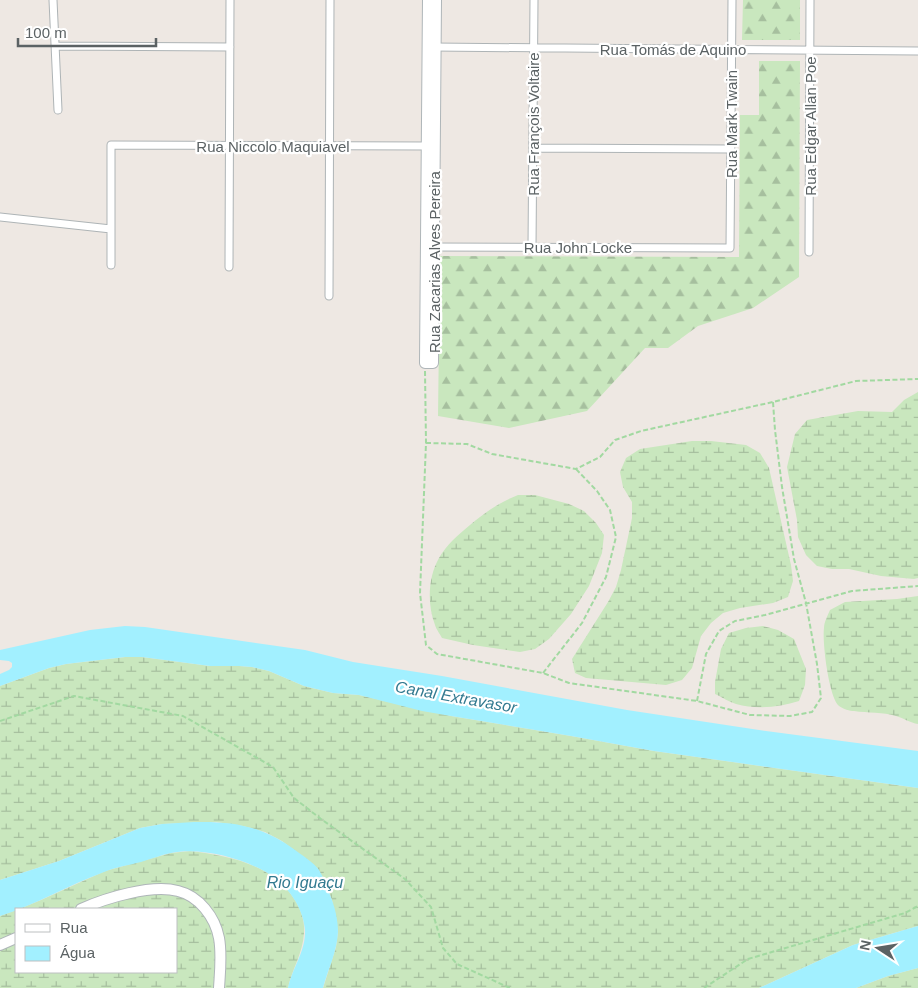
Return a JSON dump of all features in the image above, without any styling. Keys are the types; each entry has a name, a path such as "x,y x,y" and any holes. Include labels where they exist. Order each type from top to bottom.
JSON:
{"street":[{"path":"53,0 58,110"},
{"path":"229,267 230,0"},
{"path":"329,296 330,0"},
{"name":"Rua Zacarias Alves Pereira","path":"428,0 432,48"},
{"name":"Rua Zacarias Alves Pereira","path":"425,363 430,247 432,48 436,0"},
{"name":"Rua François Voltaire","path":"532,247 534,0"},
{"name":"Rua Mark Twain","path":"730,248 732,0"},
{"name":"Rua Edgar Allan Poe","path":"809,252 810,0"},
{"path":"55,46 230,47"},
{"name":"Rua Tomás de Aquino","path":"432,48 918,50"},
{"name":"Rua Niccolo Maquiavel","path":"111,229 112,145 431,146"},
{"path":"533,148 731,149"},
{"path":"0,217 111,229 111,265"},
{"name":"Rua John Locke","path":"430,247 730,248"},
{"path":"84,908 107,899 145,891 172,890 190,896 199,902 208,913 217,931 220,948 219,988"},
{"path":"0,945 15,938"}],"path":[{"path":"425,363 426,443 420,594 426,645 437,654 543,673 569,683 697,701 750,715 790,716 812,712 820,698 806,603 794,559 782,487 773,402"},
{"path":"576,469 600,457 615,440 640,431 773,402 856,381 918,379"},
{"path":"426,443 467,444 492,454 576,469 597,491 610,510 616,537 606,577 582,623 543,673"},
{"path":"697,701 706,654 719,631 735,621 765,615 852,591 918,586"},
{"path":"0,721 74,696 184,716 273,767 294,798 405,878 431,907 443,948 457,964 510,988"},
{"path":"704,988 748,959 905,912 918,906"}],"green space":[{"path":"743,0 800,0 800,40 742,40"},
{"path":"759,61 800,61 799,277 753,308 698,326 668,348 645,348 587,411 509,428 438,416 440,256 739,257 740,115 759,115"},
{"path":"918,392 918,578 881,576 849,569 832,569 817,566 806,555 798,537 797,520 787,467 795,434 807,420 858,411 892,412 904,400"},
{"path":"692,441 746,445 760,453 769,468 791,565 793,581 788,597 773,603 740,608 723,613 711,623 701,636 692,668 682,680 666,685 586,678 575,673 572,659 608,602 616,587 621,570 632,518 632,502 623,487 620,472 626,458 640,449"},
{"path":"518,495 535,495 569,504 584,511 596,523 604,535 602,553 589,586 571,614 549,639 535,649 520,652 442,638 432,617 430,600 431,582 435,565 453,540 476,520 487,511"},
{"path":"918,596 918,724 891,715 851,711 839,706 835,701 829,681 824,645 824,626 830,610 845,602"},
{"path":"763,626 778,630 794,639 806,669 805,685 799,701 784,705 752,707 733,703 715,694 715,682 721,649 729,633"},
{"path":"125,657 142,657 210,666 252,667 269,671 304,686 333,693 359,695 451,716 654,751 918,788 918,926 853,945 759,988 323,988 336,947 338,932 332,900 318,869 282,841 265,832 216,822 162,824 140,828 59,861 0,880 0,686 49,668 66,664"},
{"path":"190,851 235,859 262,870 286,888 299,908 304,924 302,947 288,988 0,988 0,916 15,910 15,973 178,973 178,908 21,908 105,871 171,853"},
{"path":"918,968 918,988 856,988 888,976"}],"water":[{"name":"Canal Extravasor","path":"125,626 145,627 305,650 353,662 442,676 627,710 918,751 918,788 654,751 422,711 359,695 333,693 304,686 269,671 252,667 210,666 142,657 125,657 66,664 49,668 0,686 0,674 9,670 12,667 12,663 0,660 0,650 90,630"},
{"name":"Rio Iguaçu","path":"222,823 259,830 283,842 314,864 325,882 333,904 338,927 336,947 323,988 288,988 301,952 305,930 298,905 288,891 276,879 259,868 222,855 195,852 171,853 118,867 26,906 15,908 15,910 0,916 0,880 59,861 140,828 162,824"},
{"path":"918,926 918,968 888,976 856,988 759,988 853,945"}]}
